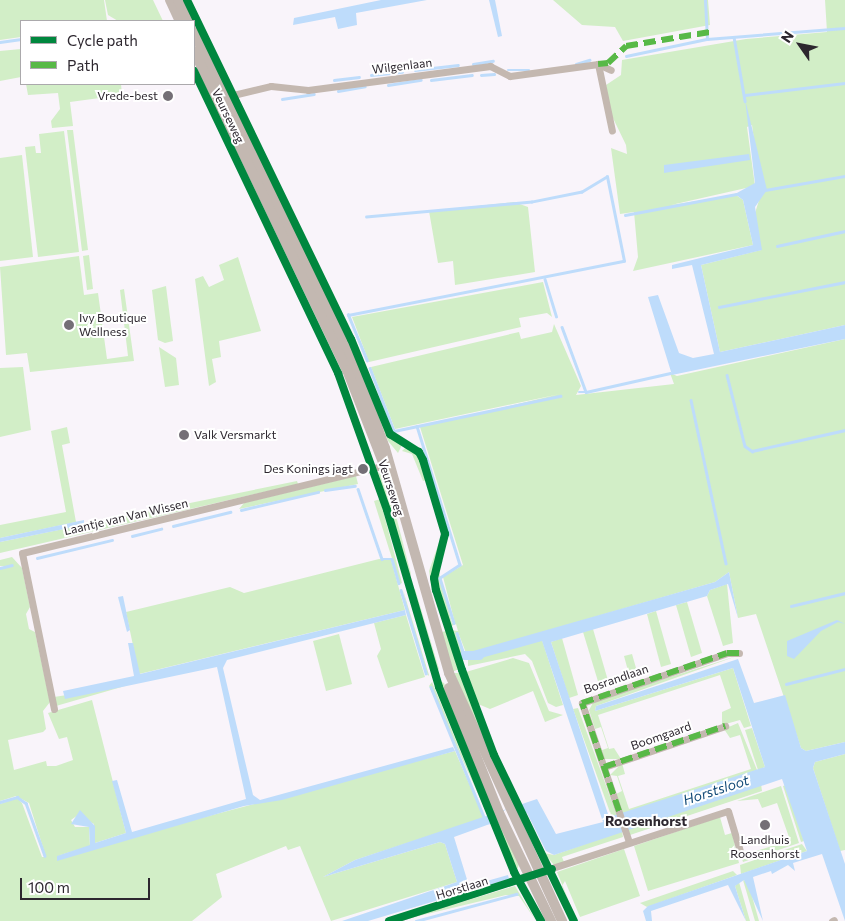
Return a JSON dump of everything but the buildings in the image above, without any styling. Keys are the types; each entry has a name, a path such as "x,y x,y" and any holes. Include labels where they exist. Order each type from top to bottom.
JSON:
{"main road":[{"path":"170,0 180,20"},
{"path":"178,0 188,20"},
{"name":"Veurseweg","path":"195,35 216,98"},
{"name":"Veurseweg","path":"195,52 347,370 382,450 440,647 510,809 562,921"},
{"name":"Veurseweg","path":"387,465 435,647 499,813 505,822 551,921"}],"street":[{"name":"Wilgenlaan","path":"216,98 271,86 308,90 490,66 510,76 598,64"},
{"path":"598,64 611,70"},
{"path":"598,64 612,131"},
{"name":"Laantje van Van Wissen","path":"54,708 22,553 387,465"},
{"name":"Bosrandlaan","path":"629,842 582,703 726,653 740,653"},
{"name":"Boomgaard","path":"604,767 725,726"},
{"name":"Horstlaan","path":"389,921 728,811 740,851"}],"green space":[{"path":"0,0 104,0 107,20 20,20 20,37 0,40"},
{"path":"105,0 153,0 163,20 116,20 108,15"},
{"path":"553,0 708,0 710,25 623,41 615,27 582,25"},
{"path":"825,0 845,0 845,325 720,352 701,265 761,250 755,213 761,194 752,125 747,127 755,186 671,205 736,195 743,200 753,245 633,271 638,257 634,212 620,214 611,148 627,154 626,145 611,114 606,85 621,75 622,60 746,39 827,32"},
{"path":"20,49 20,77 0,81 0,51"},
{"path":"26,85 121,85 122,95 70,102 73,126 52,128 51,121 60,109 58,93 28,95"},
{"path":"67,130 73,130 88,250 82,251"},
{"path":"64,131 79,252 38,257 25,147 35,146 36,153 41,153 39,134"},
{"path":"22,155 33,257 0,261 0,158"},
{"path":"514,202 528,207 535,272 455,285 453,261 438,263 429,211"},
{"path":"293,221 331,300 325,300 325,291 289,223"},
{"path":"89,255 93,289 87,290 83,256"},
{"path":"79,256 84,295 98,293 107,359 128,356 120,290 124,289 134,361 30,372 27,353 6,355 0,267"},
{"path":"238,257 261,331 219,341 221,357 212,359 216,382 209,386 195,279 203,276 209,287 224,280 219,265"},
{"path":"543,282 552,317 547,313 519,318 521,327 369,362 352,317"},
{"path":"166,286 173,341 165,343 158,340 152,290"},
{"path":"554,324 581,386 576,395 674,384 670,373 677,376 845,339 845,742 806,751 801,748 756,614 738,618 729,572 715,582 473,652 466,653 458,632 464,657 460,658 450,630 458,631 456,624 449,627 436,575 438,568 452,623 455,623 443,577 463,565 420,427 560,394 395,429 371,367 519,332 521,339 552,332"},
{"path":"159,347 176,358 179,385 165,387"},
{"path":"23,367 31,430 0,437 0,368"},
{"path":"364,371 387,434 402,445 398,453 388,441 359,373"},
{"path":"67,427 70,443 62,445 76,522 0,538 0,525 66,512 51,431"},
{"path":"406,447 418,455 427,480 423,481 412,454 402,451"},
{"path":"378,472 384,476 396,516 411,574 408,579"},
{"path":"356,476 358,484 239,509 244,503"},
{"path":"297,481 298,484 0,553 0,542"},
{"path":"380,499 402,583 400,584 374,501"},
{"path":"443,531 442,551 431,583 429,571"},
{"path":"12,557 22,568 30,607 26,614 29,629 35,632 50,702 43,711 46,729 43,732 8,740 14,770 46,761 47,766 56,766 73,760 67,737 59,739 48,713 92,700 126,833 95,843 94,824 78,815 71,820 75,827 89,827 90,846 57,856 455,751 484,818 355,860 323,877 440,842 445,844 457,882 331,921 300,846 288,850 286,846 216,874 222,897 192,921 0,921 0,804 17,798 22,803 42,857 46,857 29,803 16,796 0,801 0,569 13,566 0,566 0,560"},
{"path":"379,559 391,560 405,610 139,674 126,612 230,587 244,593"},
{"path":"727,584 733,643 723,646 707,596 710,590"},
{"path":"415,589 439,669 436,673 411,590"},
{"path":"403,590 429,675 428,676 408,612"},
{"path":"687,602 702,653 691,657 676,605"},
{"path":"656,611 671,664 661,667 647,614"},
{"path":"406,615 425,677 388,688 377,656 381,649 374,623"},
{"path":"593,629 609,684 600,688 583,632"},
{"path":"446,631 459,669 452,672 442,632"},
{"path":"339,634 352,684 326,691 313,641"},
{"path":"562,638 578,695 569,698 551,642"},
{"path":"542,640 563,705 556,707 548,703 532,661 525,654 468,666 468,660"},
{"path":"632,654 638,675 630,678 624,656"},
{"path":"737,656 596,706 595,711 733,668 751,726 744,728 740,720 722,725 722,712 731,708 720,675 598,715 609,749 614,748 621,759 604,759 602,750 608,748 601,727 595,729 589,710 594,701"},
{"path":"513,658 529,663 549,711 563,715 545,722 533,691 490,709 478,704 466,672"},
{"path":"452,673 461,673 492,753 486,750"},
{"path":"438,680 444,683 519,864 517,871"},
{"path":"432,682 459,748 489,818 429,686"},
{"path":"125,686 56,706 54,697"},
{"path":"578,708 617,816 612,818 573,709"},
{"path":"738,723 757,770 623,815 616,794 622,791 617,776 610,775 622,763 625,774 618,776 629,809 751,769 740,735 730,738 724,729"},
{"path":"752,728 765,767 758,770 745,730"},
{"path":"845,754 845,850 840,851 813,768 815,762"},
{"path":"761,784 762,791 630,835 628,829"},
{"path":"786,785 804,841 801,842 783,786"},
{"path":"781,786 799,843 743,862 741,856 790,840 777,803 762,808 758,799 737,801"},
{"path":"720,817 725,835 732,833 739,863 648,891 634,846"},
{"path":"622,831 623,837 562,857 564,862 554,865 544,853 554,855"},
{"path":"802,844 807,851 741,874 740,865"},
{"path":"624,849 640,896 580,917 565,881 562,885 557,872"},
{"path":"733,871 737,875 647,907 640,903"},
{"path":"743,880 748,882 759,921 755,921"},
{"path":"739,882 750,921 746,921 735,886"},
{"path":"515,886 536,921 519,896 506,895 398,921"}],"water":[{"path":"381,0 427,0 356,13 357,25 338,29 335,17 293,25 294,18"},
{"path":"489,0 495,0 502,36 498,37"},
{"path":"745,99 767,190 755,207 762,250 701,265 720,352 845,325 845,339 672,375 648,297 658,295 679,353 693,358 714,354 692,265 672,269 672,265 753,245 743,200 735,194 755,183"},
{"path":"749,154 750,160 664,173 664,165"},
{"path":"84,520 84,525 0,542 0,538"},
{"name":"Horstsloot","path":"729,572 738,618 728,584 710,590 707,596 551,642 609,817 765,767 733,668 595,711 596,706 738,659 754,703 785,695 801,748 806,751 845,742 845,754 815,762 813,768 845,864 845,921 822,854 793,863 795,871 788,865 772,874 771,871 753,877 763,921 744,880 735,886 746,921 728,885 651,911 652,921 646,921 643,911 648,906 807,851 782,779 554,855 546,851 527,813 487,825 454,837 469,886 508,875 509,879 368,921 342,921 457,882 445,844 440,842 323,877 355,860 537,799 556,834 603,822 542,641 481,658 468,660 466,653 715,582"},
{"path":"123,596 130,630 127,632 118,597"},
{"path":"405,610 406,615 227,660 223,668 253,795 260,800 453,747 455,751 282,800 244,806 57,861 57,856 90,845 89,827 71,824 80,810 95,826 95,843 126,833 112,781 117,780 132,832 246,799 217,667 65,699 63,691 134,676 128,643 133,643 140,674"},
{"path":"837,620 845,624 838,622 821,631 794,659 787,656 787,641"}],"pier":[{"path":"521,804 527,816 492,826 488,817"}],"waterway":[{"path":"626,56 707,39 705,0"},
{"path":"707,39 845,28"},
{"path":"734,37 745,101"},
{"path":"0,42 20,39"},
{"path":"576,64 589,60"},
{"path":"473,64 493,61"},
{"path":"415,70 458,65"},
{"path":"508,70 529,70"},
{"path":"371,75 402,72"},
{"path":"481,75 494,74"},
{"path":"431,80 472,75"},
{"path":"334,80 359,77"},
{"path":"388,85 421,80"},
{"path":"745,95 845,83"},
{"path":"338,91 365,86"},
{"path":"282,99 314,94"},
{"path":"765,190 845,176"},
{"path":"367,217 532,202 582,192 607,177 624,261 348,315 367,361"},
{"path":"625,215 736,194"},
{"path":"777,246 845,231"},
{"path":"545,279 556,316"},
{"path":"719,307 845,282"},
{"path":"562,327 586,392 670,373"},
{"path":"370,368 394,431 560,396"},
{"path":"727,375 745,446 752,451 845,430"},
{"path":"579,392 586,392"},
{"path":"691,400 726,563"},
{"path":"417,426 460,565 440,578 454,623"},
{"path":"325,490 355,486"},
{"path":"358,489 382,559 392,559 399,583"},
{"path":"241,510 318,492"},
{"path":"173,526 230,512"},
{"path":"132,536 161,529"},
{"path":"37,558 112,540"},
{"path":"0,568 12,565"},
{"path":"401,590 426,673"},
{"path":"791,606 845,593"},
{"path":"457,633 464,655"},
{"path":"464,655 479,655"},
{"path":"786,684 845,669"},
{"path":"431,687 485,819"},
{"path":"0,802 17,797 26,803 45,856"},
{"path":"416,921 516,894"}],"marked path":[{"path":"598,64 608,63 626,46 710,32"},
{"path":"619,811 582,703 727,653 739,653"},
{"path":"604,767 725,726"}],"cycle path":[{"path":"187,0 351,339 390,434 419,452 423,460 445,534 434,578 436,590 462,670 494,755 574,921"},
{"path":"195,73 338,373 387,510 439,687 514,872 541,921"},
{"path":"389,921 552,869"}],"place":[{"name":"Vrede-best","path":"168,96"},
{"name":"Ivy Boutique Wellness","path":"69,325"},
{"name":"Valk Versmarkt","path":"184,435"},
{"name":"Des Konings jagt","path":"363,469"},
{"name":"Landhuis Roosenhorst","path":"765,825"}],"district":[{"name":"Roosenhorst","path":"646,821"}]}
